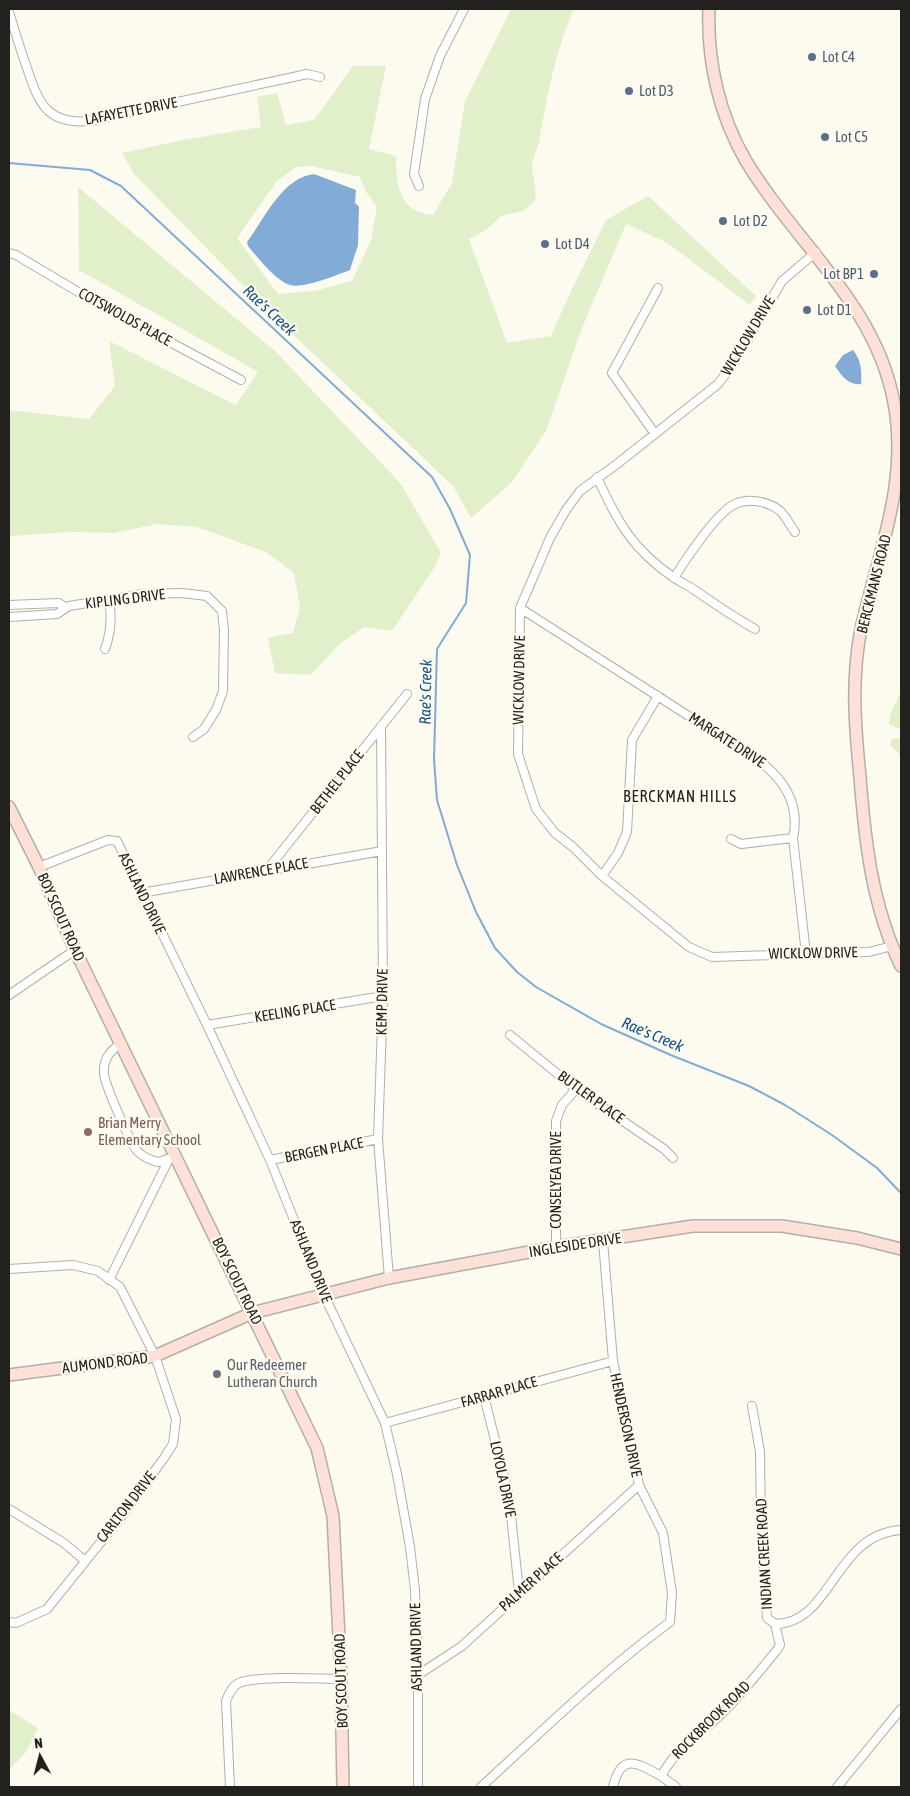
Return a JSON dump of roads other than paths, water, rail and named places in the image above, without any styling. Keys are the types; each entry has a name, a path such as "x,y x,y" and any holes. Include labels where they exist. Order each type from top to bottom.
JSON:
{"street":[{"path":"419,186 414,174 425,98 440,56 464,9"},
{"name":"BERCKMANS ROAD","path":"709,9 709,40 715,78 733,136 763,186 850,298 876,343 890,382 898,434 898,468 894,495 862,628 856,660 854,687 857,748 868,860 876,900 901,966"},
{"name":"LAFAYETTE DRIVE","path":"9,12 39,100 49,112 67,121 89,121 307,74 320,77"},
{"name":"WICKLOW DRIVE","path":"816,252 782,281 732,366 718,384 580,491 566,510 533,574 520,608 518,754 536,809 555,833 573,846 602,876 689,946 712,956 765,953 869,952 892,946"},
{"name":"COTSWOLDS PLACE","path":"9,253 16,255 97,303 241,380"},
{"path":"655,434 612,373 658,288"},
{"path":"597,477 614,516 646,556 674,578 695,590 726,613 755,629"},
{"path":"674,578 719,517 734,504 751,500 779,510 795,532"},
{"name":"KIPLING DRIVE","path":"9,617 57,614 66,608 142,594 182,593 207,596 222,611 224,630 222,691 216,710 204,729 193,737"},
{"path":"105,649 110,634 111,610 109,600"},
{"name":"KIPLING DRIVE","path":"9,605 59,604 66,608"},
{"name":"MARGATE DRIVE","path":"520,608 734,746 758,758 775,774 788,790 796,826 793,838 806,954"},
{"name":"BETHEL PLACE","path":"267,870 407,694"},
{"path":"602,876 618,853 627,832 632,740 658,696"},
{"name":"KEMP DRIVE","path":"381,726 382,996 378,1139 389,1278"},
{"name":"BOY SCOUT ROAD","path":"9,807 39,867 75,950 121,1044 172,1157 252,1313 317,1448 333,1516 342,1679 343,1787"},
{"path":"731,839 741,844 793,838"},
{"name":"ASHLAND DRIVE","path":"39,867 108,840 117,841 207,1025 270,1160 324,1295 385,1423 397,1474 410,1547 418,1675 418,1787"},
{"name":"LAWRENCE PLACE","path":"141,892 382,851"},
{"path":"9,995 75,950"},
{"name":"KEELING PLACE","path":"207,1025 382,996"},
{"name":"BUTLER PLACE","path":"510,1035 576,1088 664,1149 672,1158"},
{"path":"121,1044 113,1048 106,1059 104,1073 107,1087 137,1151 159,1162 172,1157"},
{"name":"CONSELYEA DRIVE","path":"556,1247 556,1122 562,1105 576,1088"},
{"name":"BERGEN PLACE","path":"270,1160 378,1139"},
{"path":"109,1280 172,1157"},
{"name":"INGLESIDE DRIVE","path":"252,1313 389,1278 556,1247 693,1226 782,1226 857,1238 901,1249"},
{"name":"HENDERSON DRIVE","path":"481,1787 573,1702 670,1622 672,1594 663,1533 639,1485 613,1361 603,1241"},
{"name":"CARLTON DRIVE","path":"9,1269 73,1265 98,1271 120,1287 155,1356 176,1420 173,1444 121,1517 84,1560 47,1609 16,1623 9,1622"},
{"name":"AUMOND ROAD","path":"9,1375 155,1356 252,1313"},
{"name":"FARRAR PLACE","path":"385,1423 613,1361"},
{"name":"LOYOLA DRIVE","path":"484,1396 509,1496 519,1592"},
{"name":"INDIAN CREEK ROAD","path":"752,1406 760,1452 761,1529 767,1618 775,1624 786,1624 802,1617 812,1608 849,1558 868,1540 886,1531 901,1530"},
{"name":"PALMER PLACE","path":"418,1675 462,1646 519,1592 639,1485"},
{"path":"9,1509 64,1543 84,1560"},
{"name":"ROCKBROOK ROAD","path":"676,1787 661,1776 676,1753 730,1704 777,1650 780,1645 775,1624"},
{"path":"230,1787 226,1701 231,1689 239,1683 266,1680 342,1679"},
{"path":"837,1787 901,1709"},
{"path":"613,1787 617,1772 621,1766 628,1764 637,1764 661,1776"}],"water":[{"path":"314,174 356,190 355,203 359,207 358,245 350,270 303,285 290,285 279,279 268,268 248,246 247,242 283,191 303,177"},
{"path":"853,350 860,366 861,384 849,382 835,366 843,355"}],"waterway":[{"name":"Rae's Creek","path":"9,163 90,170 121,186 432,477 450,509 470,555 466,603 437,649 434,759 437,800 457,865 476,912 495,948 517,972 536,987 601,1024 673,1056 749,1086 785,1105 832,1135 877,1168 901,1193"}],"place":[{"name":"Lot C4","path":"812,57"},
{"name":"Lot D3","path":"629,91"},
{"name":"Lot C5","path":"825,137"},
{"name":"Lot D2","path":"723,221"},
{"name":"Lot D4","path":"545,244"},
{"name":"Lot BP1","path":"874,274"},
{"name":"Lot D1","path":"807,310"},
{"name":"Brian Merry Elementary School","path":"88,1132"},
{"name":"Our Redeemer Lutheran Church","path":"217,1374"}],"district":[{"name":"BERCKMAN HILLS","path":"680,796"}]}
